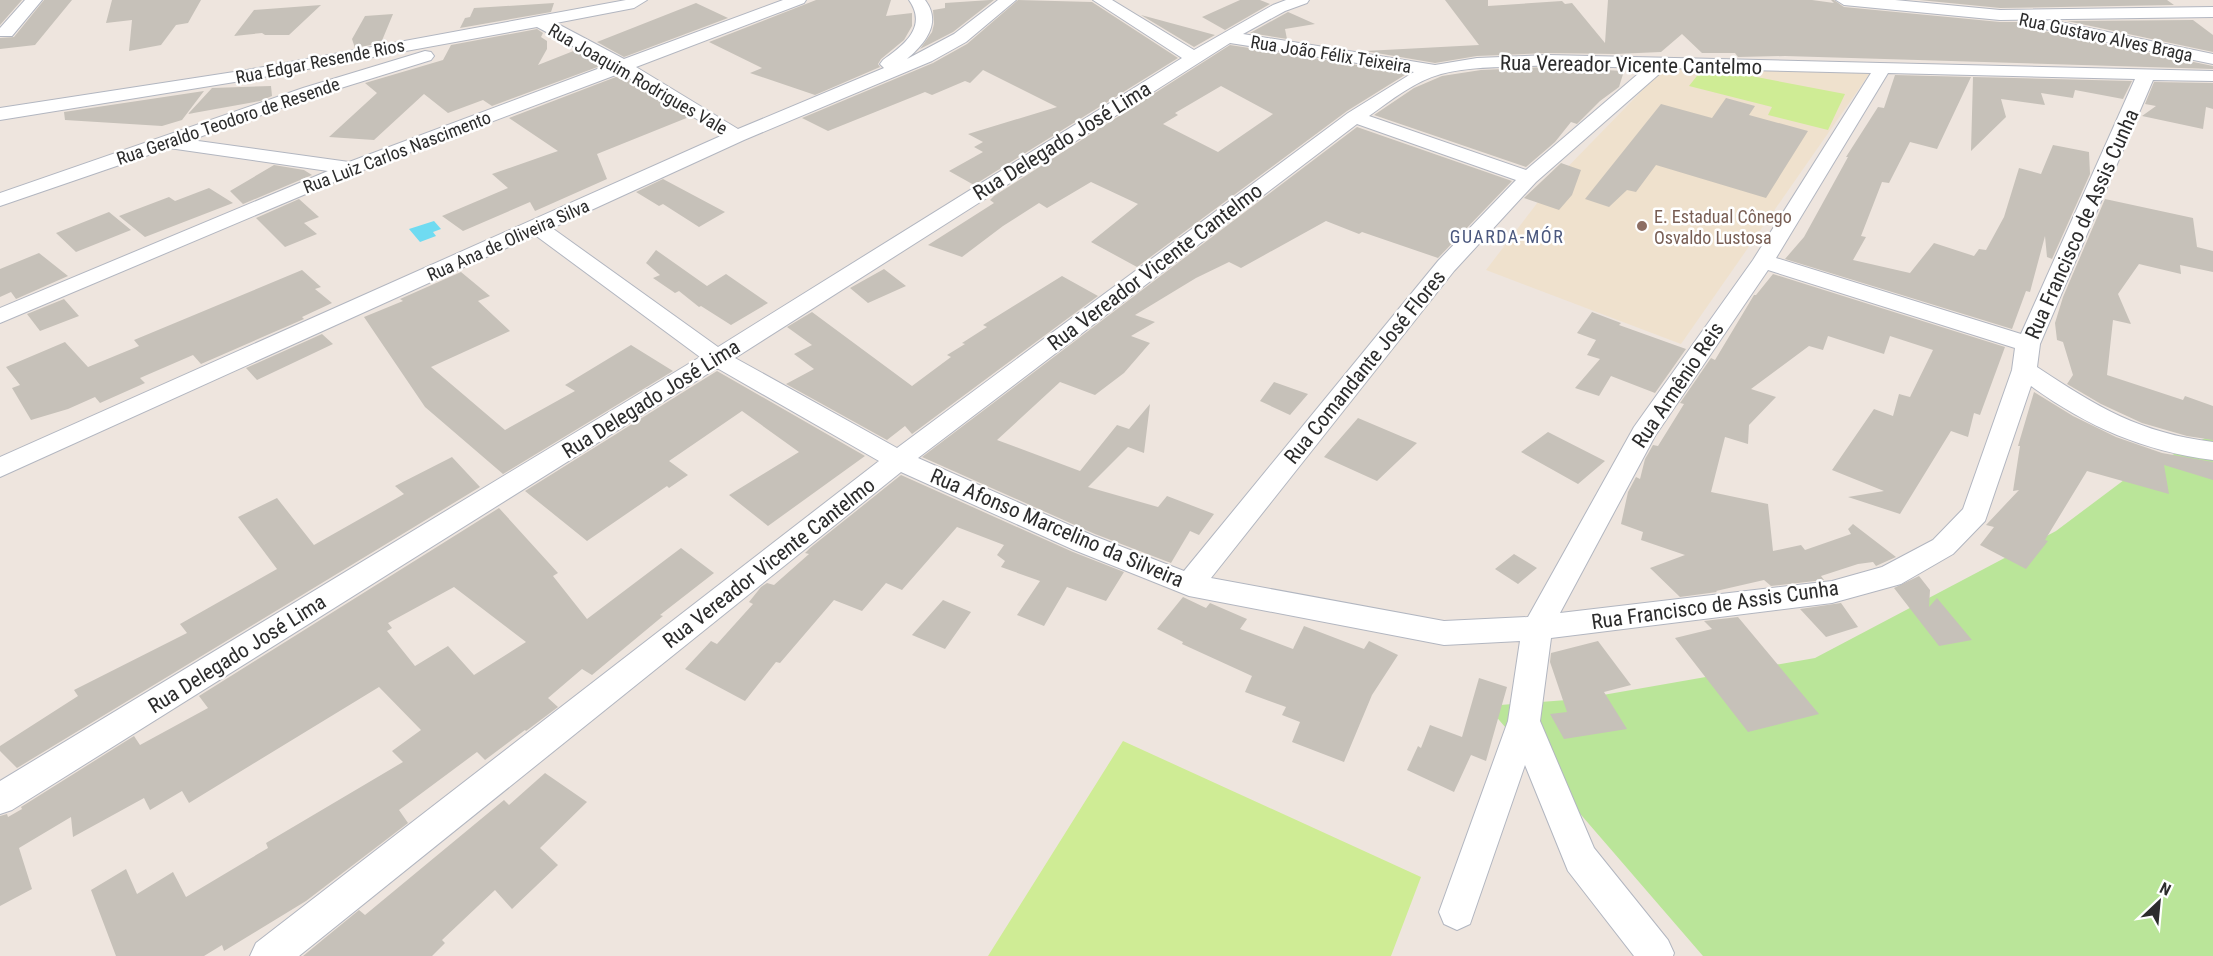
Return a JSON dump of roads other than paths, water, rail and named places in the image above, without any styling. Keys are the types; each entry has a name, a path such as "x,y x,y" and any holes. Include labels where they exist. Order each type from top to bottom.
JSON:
{"street":[{"name":"Rua Edgar Resende Rios","path":"0,114 248,75 628,5 639,0"},
{"name":"Rua Luiz Carlos Nascimento","path":"0,316 351,168 798,0"},
{"path":"863,82 896,60 919,37 926,22 923,6 917,0"},
{"name":"Rua Ana de Oliveira Silva","path":"2,463 537,227 737,136 926,57 960,38 1008,0"},
{"path":"1101,0 1194,58"},
{"name":"Rua Delegado José Lima","path":"0,799 717,358 1227,37 1261,17 1301,0"},
{"path":"1844,0 2000,15 2213,12"},
{"path":"1890,0 1921,9"},
{"path":"0,15 29,6"},
{"path":"6,32 29,6"},
{"name":"Rua Gustavo Alves Braga","path":"2000,15 2213,59"},
{"name":"Rua Joaquim Rodrigues Vale","path":"532,22 621,65 737,136"},
{"name":"Rua Geraldo Teodoro de Resende","path":"0,200 309,92 532,22"},
{"name":"Rua João Félix Teixeira","path":"1227,37 1434,70"},
{"name":"Rua Vereador Vicente Cantelmo","path":"269,956 898,460 1355,117 1388,94 1434,70 1548,60 2213,76"},
{"name":"Rua Comandante José Flores","path":"1189,585 1446,266 1529,178 1660,64"},
{"name":"Rua Armênio Reis","path":"1457,912 1524,721 1537,628 1643,433 1763,261 1882,69"},
{"name":"Rua Francisco de Assis Cunha","path":"1537,628 1832,592 1891,576 1943,547 1976,514 2026,357 2146,75"},
{"path":"1355,117 1529,178"},
{"path":"168,142 351,168"},
{"name":"Rua Afonso Marcelino da Silveira","path":"537,227 717,358 898,460 1084,543 1189,585 1444,633 1537,628"},
{"path":"1763,261 2026,357 2080,408 2132,431 2191,449 2213,451"},
{"path":"1524,721 1581,859 1655,952"}],"water":[{"path":"434,221 441,229 433,232 436,236 420,242 409,229"}],"place":[{"name":"E. Estadual Cônego Osvaldo Lustosa","path":"1642,226"}],"district":[{"name":"GUARDA-MÓR","path":"1507,236"}]}
